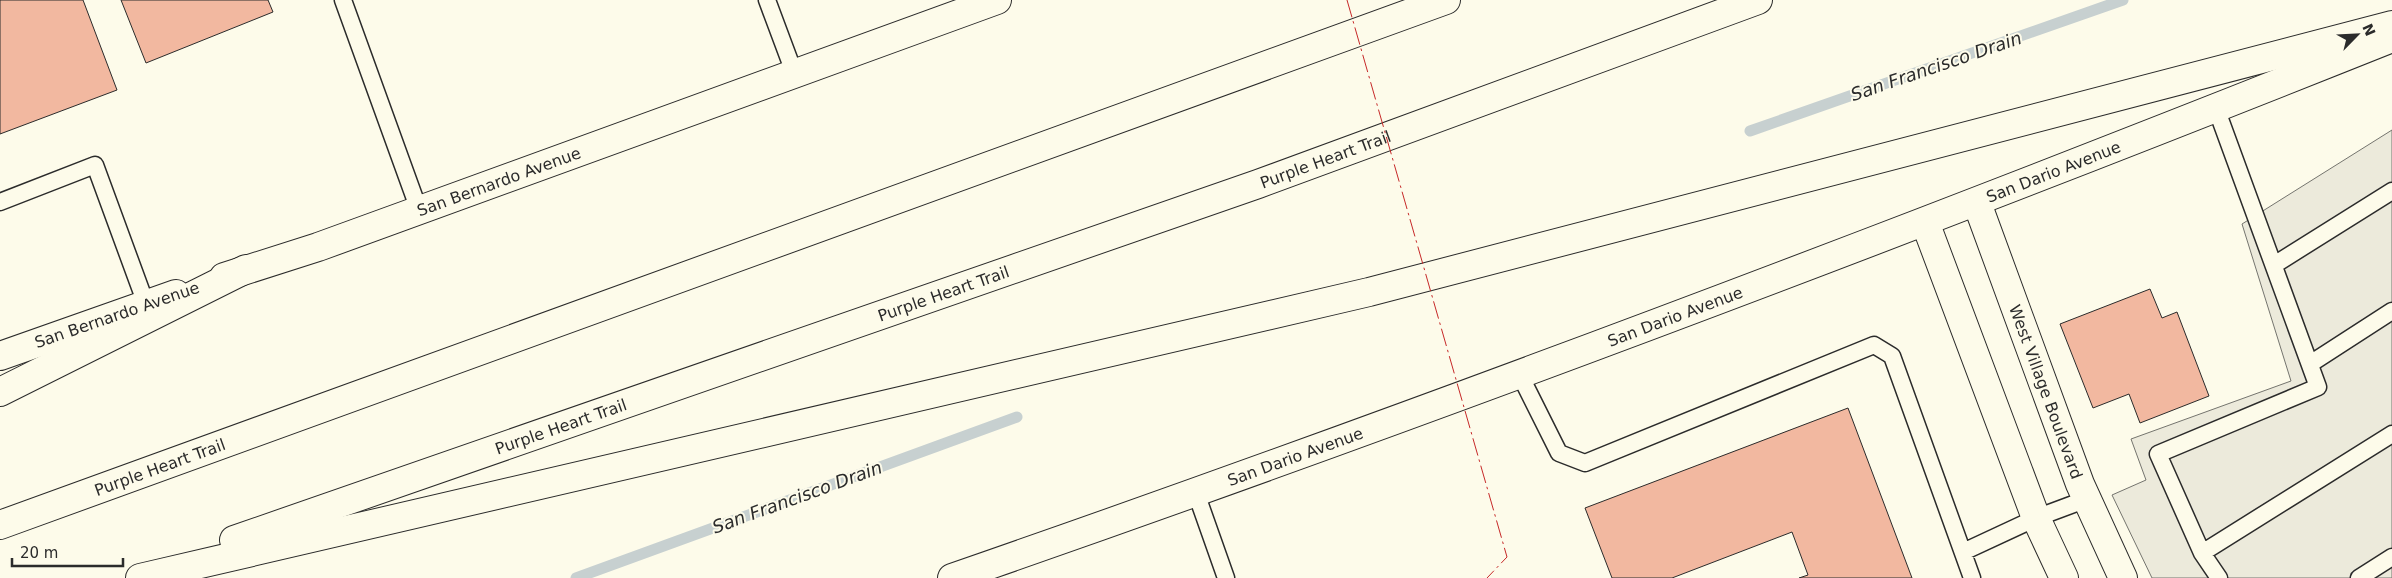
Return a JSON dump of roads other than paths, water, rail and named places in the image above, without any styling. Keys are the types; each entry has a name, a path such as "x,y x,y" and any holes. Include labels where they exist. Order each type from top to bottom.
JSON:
{"main road":[{"name":"San Bernardo Avenue","path":"0,356 246,269 318,247 997,0"},
{"name":"Purple Heart Trail","path":"0,524 1446,0"},
{"name":"Purple Heart Trail","path":"127,578 1258,184 1758,0"},
{"path":"140,578 1369,292 2392,25"},
{"name":"San Dario Avenue","path":"952,578 1196,493 1977,203 2392,38"},
{"name":"West Village Boulevard","path":"1977,203 2087,499 2123,578"},
{"path":"1925,222 2036,518 2064,578"},
{"path":"0,392 246,269"}],"lane":[{"path":"343,0 419,210"},
{"path":"767,0 795,75"},
{"path":"2216,108 2318,387 2158,454 2202,554 2219,578"},
{"path":"0,202 95,165 146,304"},
{"path":"2274,265 2392,191"},
{"path":"2310,364 2392,311"},
{"path":"1519,373 1559,453 1585,464 1874,345 1892,356 1972,578"},
{"path":"2202,554 2392,434"},
{"path":"1196,493 1226,578"},
{"path":"1963,552 2036,518 2087,499"},
{"path":"2359,578 2392,558"}],"waterway":[{"name":"San Francisco Drain","path":"1750,131 2123,0"},
{"name":"San Francisco Drain","path":"576,578 1017,417"}]}
